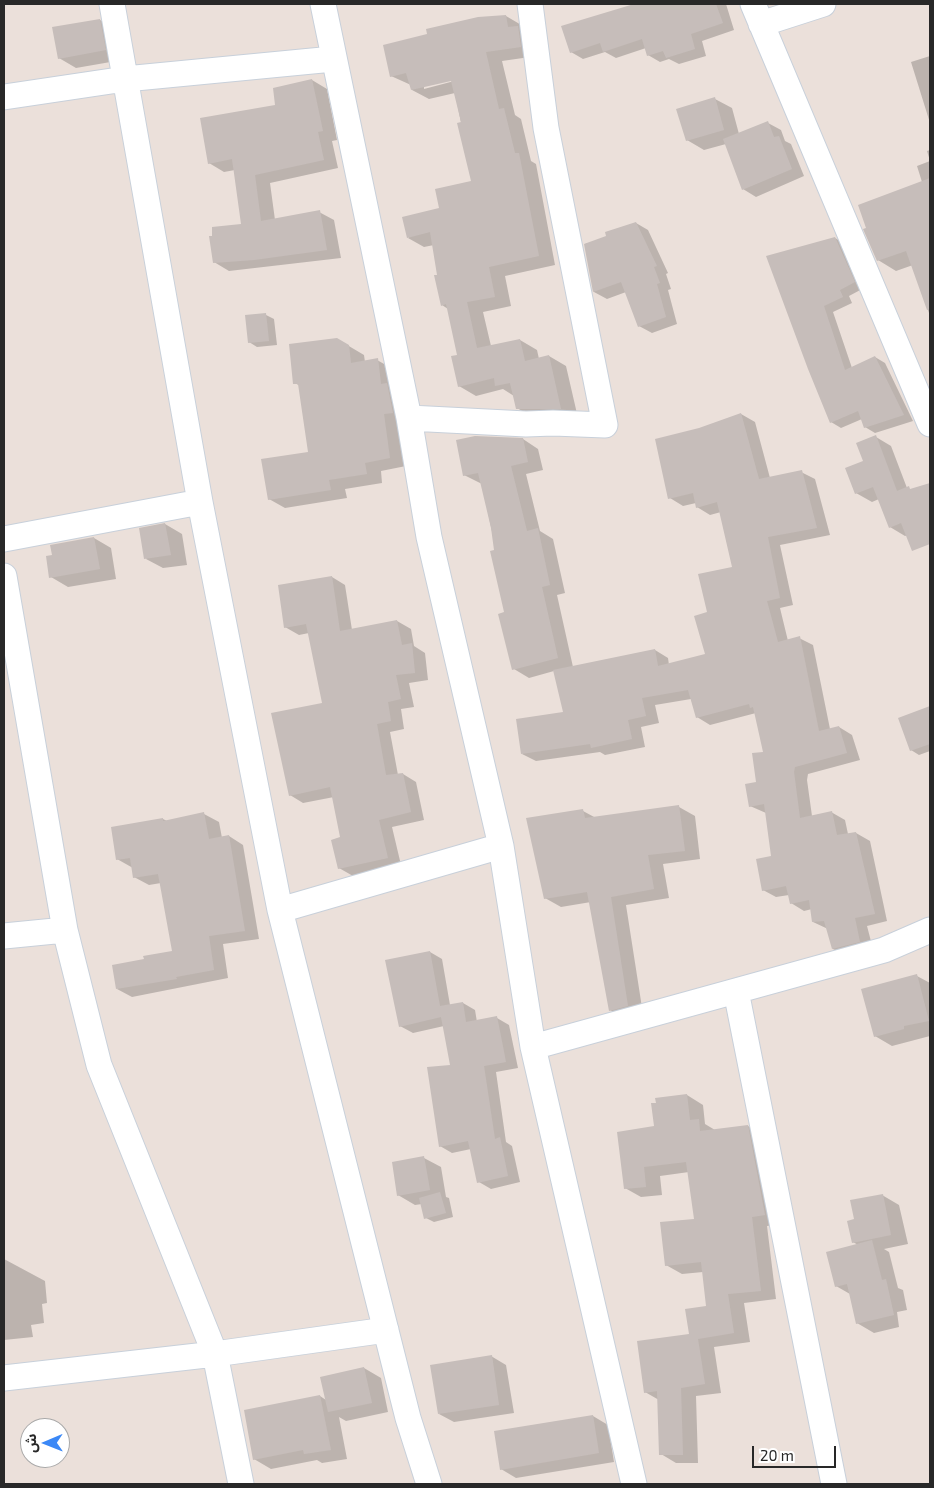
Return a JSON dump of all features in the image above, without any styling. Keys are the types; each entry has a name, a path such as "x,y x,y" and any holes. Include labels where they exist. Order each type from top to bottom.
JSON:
{"street":[{"path":"112,4 200,502 280,910 408,1418 429,1484"},
{"path":"323,4 409,418 429,537 501,846 533,1047 634,1484"},
{"path":"409,418 526,424 605,425 546,128 530,4"},
{"path":"824,4 757,14 930,424"},
{"path":"4,97 125,79 334,59"},
{"path":"4,539 200,502"},
{"path":"4,576 65,930 99,1065 215,1354 241,1484"},
{"path":"280,910 501,846"},
{"path":"4,936 65,930"},
{"path":"533,1047 929,939"},
{"path":"736,991 834,1484"},
{"path":"4,1378 215,1354 386,1330"}],"building":[{"path":"634,4 716,4 723,23 691,34 695,49 666,58 663,51 647,56 642,39 603,52 600,43 570,53 561,26"},
{"path":"506,15 508,27 518,26 521,47 486,52 499,109 504,108 515,153 519,153 539,256 489,267 495,297 467,302 477,348 520,339 525,361 549,355 561,409 516,409 510,383 495,386 494,378 458,387 451,356 457,355 446,304 441,306 434,275 437,275 430,232 407,238 402,217 439,208 435,189 471,181 457,123 461,122 451,81 411,90 406,73 390,77 383,45 427,34 426,29 478,17"},
{"path":"100,19 106,50 58,59 52,27"},
{"path":"312,79 323,131 318,132 324,160 255,175 261,221 320,210 327,250 254,260 213,263 209,236 212,236 212,227 241,224 232,159 208,164 200,118 275,105 273,88"},
{"path":"715,97 724,130 686,141 676,109"},
{"path":"768,121 774,137 779,136 792,169 742,190 723,139"},
{"path":"930,178 930,309 927,310 906,251 877,261 863,229 866,228 858,205"},
{"path":"636,222 657,266 654,267 660,283 657,284 666,317 638,327 621,282 593,292 584,244 606,236 605,232"},
{"path":"835,237 855,282 840,290 843,297 824,306 845,370 875,356 904,415 864,428 858,411 830,423 766,256"},
{"path":"266,313 269,341 248,343 245,315"},
{"path":"337,338 349,345 351,363 378,358 381,384 387,383 393,413 384,414 390,458 365,463 367,474 329,480 331,490 268,500 261,459 308,452 298,384 293,384 289,344"},
{"path":"741,413 759,479 802,470 817,528 768,537 780,598 767,601 778,642 800,636 819,731 839,726 847,753 795,767 794,772 800,818 832,811 837,835 856,832 875,914 855,918 860,942 832,949 824,921 812,922 809,900 790,904 786,886 762,891 756,859 771,856 764,804 749,807 745,784 756,782 752,753 763,752 753,707 750,708 749,704 696,718 688,690 642,698 646,716 628,720 632,739 591,748 590,744 521,754 516,719 563,712 553,670 655,649 658,666 705,654 694,616 707,612 698,574 732,567 717,502 696,508 693,493 668,499 655,439 699,428"},
{"path":"876,435 897,491 909,486 910,489 930,483 930,544 912,551 901,523 889,528 873,487 855,494 845,468 863,461 856,443"},
{"path":"475,436 523,438 528,462 511,466 527,531 538,528 550,585 542,587 558,658 512,670 498,614 504,612 490,551 494,550 491,528 478,473 463,476 456,440"},
{"path":"165,523 171,555 144,559 139,528"},
{"path":"94,537 100,569 49,578 46,556 52,555 50,545"},
{"path":"332,576 340,631 397,620 402,645 412,643 415,673 396,675 401,699 388,702 391,721 377,724 386,775 403,773 411,812 379,820 388,858 338,869 331,840 340,837 330,787 289,796 271,713 322,703 306,624 284,628 278,585"},
{"path":"930,706 930,744 910,751 898,718"},
{"path":"679,805 685,851 648,855 654,889 611,897 628,1006 609,1011 587,892 544,899 526,818 583,809 585,818"},
{"path":"204,812 209,839 229,835 245,931 209,936 214,970 176,977 177,979 116,989 112,965 144,959 143,956 172,951 158,874 133,878 130,858 116,860 111,827 163,818 163,821"},
{"path":"430,951 440,1006 463,1002 466,1022 497,1016 506,1062 484,1066 495,1139 500,1137 508,1176 477,1183 468,1141 439,1147 427,1067 450,1065 441,1017 399,1027 385,960"},
{"path":"917,974 929,1021 904,1026 904,1029 874,1037 861,989"},
{"path":"687,1094 690,1120 699,1119 700,1131 748,1125 765,1215 752,1217 761,1291 728,1294 734,1333 698,1339 705,1384 681,1388 683,1455 659,1455 657,1391 644,1393 637,1341 689,1334 685,1309 706,1306 701,1262 665,1266 660,1222 694,1219 686,1162 644,1167 646,1187 624,1189 617,1132 654,1126 651,1103 656,1103 655,1098"},
{"path":"424,1156 430,1190 397,1196 392,1162"},
{"path":"440,1192 446,1213 424,1219 419,1198"},
{"path":"883,1194 891,1235 852,1243 847,1221 854,1219 850,1200"},
{"path":"872,1240 882,1280 886,1279 894,1315 856,1324 847,1284 835,1287 826,1252"},
{"path":"492,1355 499,1405 438,1414 430,1365"},
{"path":"364,1367 372,1403 328,1412 320,1377"},
{"path":"320,1395 331,1450 304,1454 303,1450 253,1460 244,1410"},
{"path":"593,1415 599,1453 500,1470 494,1431"}]}
